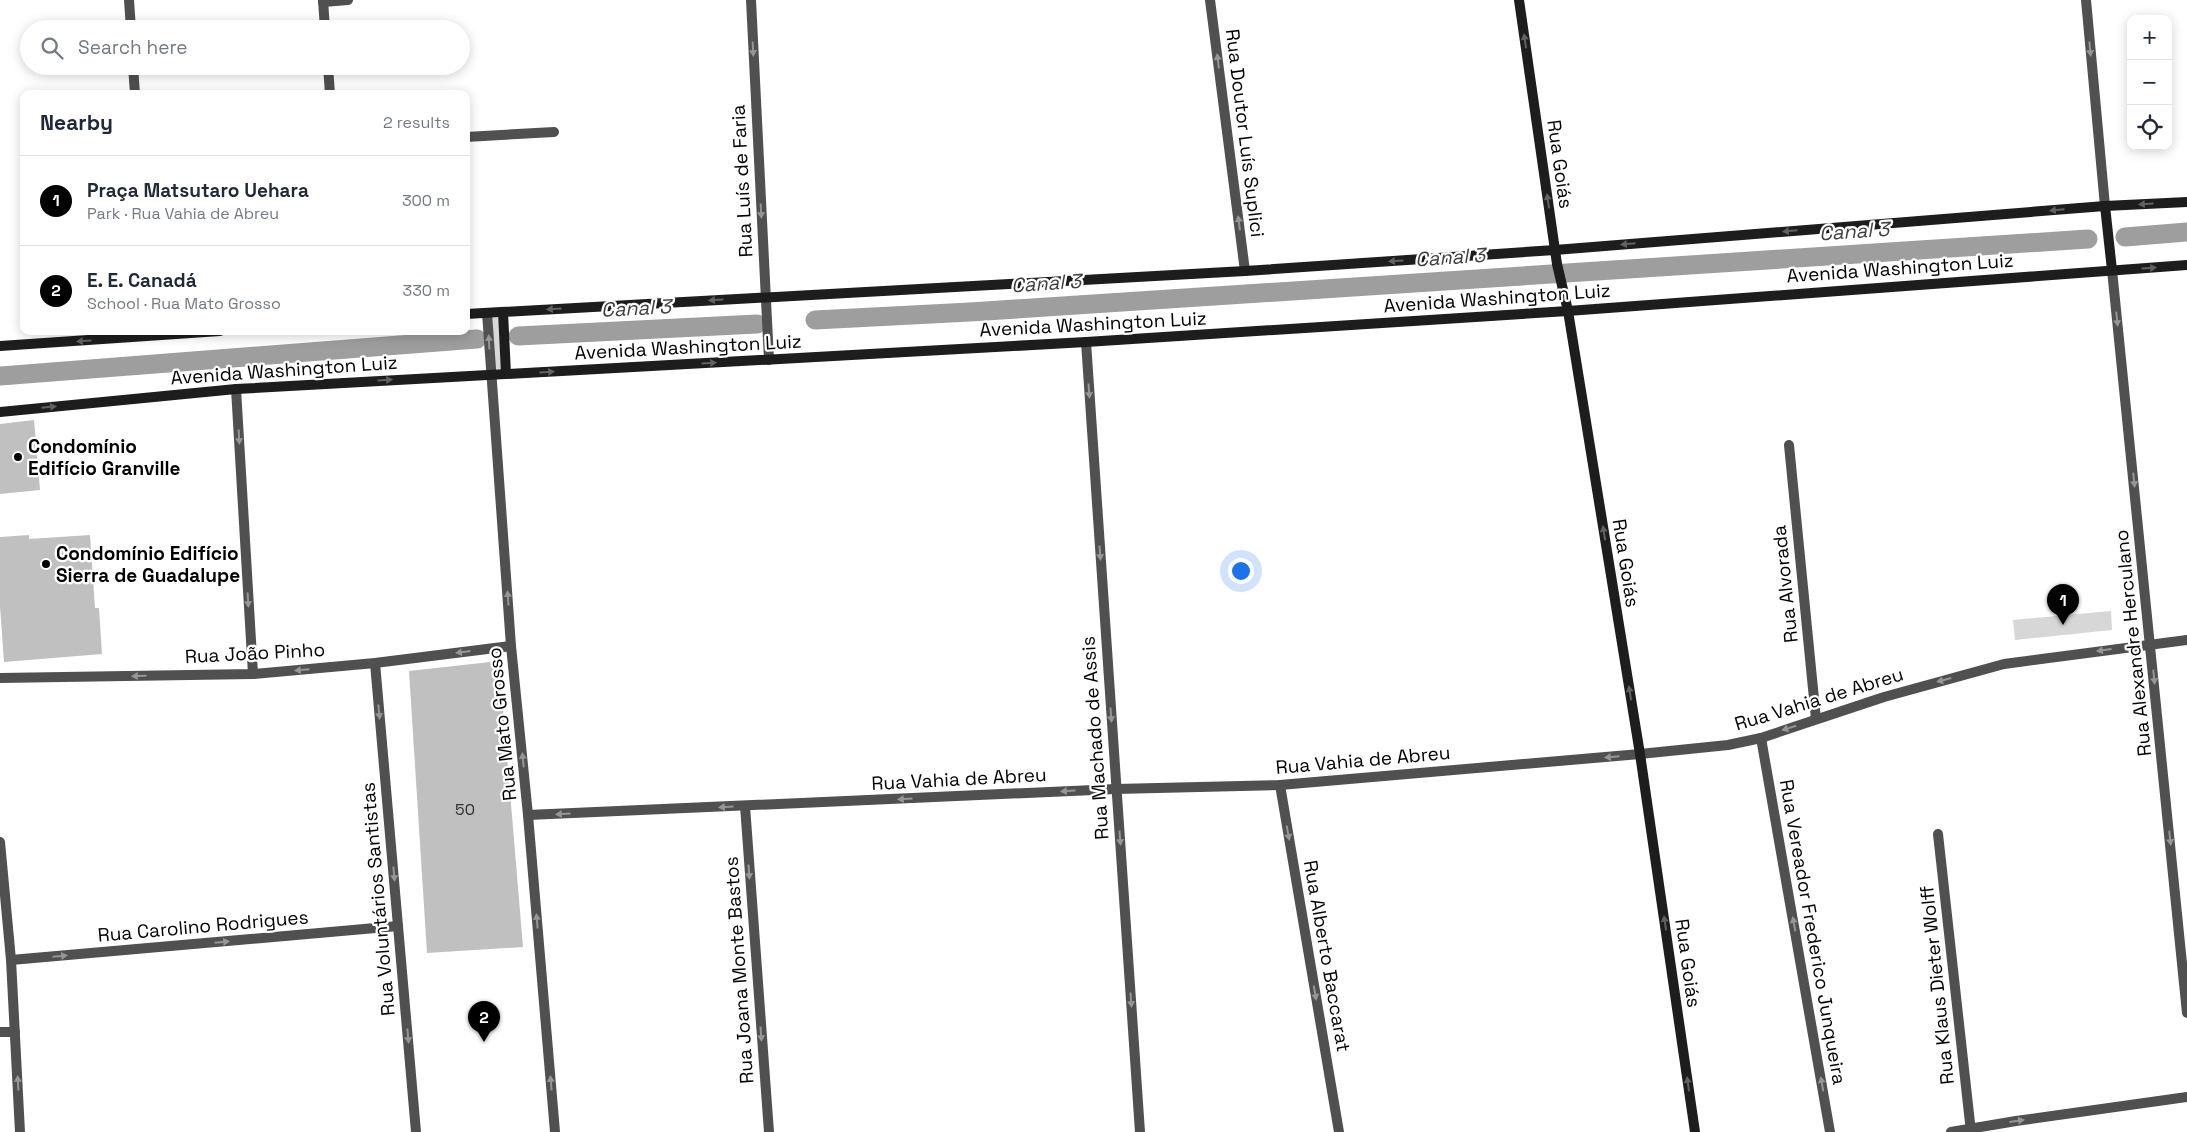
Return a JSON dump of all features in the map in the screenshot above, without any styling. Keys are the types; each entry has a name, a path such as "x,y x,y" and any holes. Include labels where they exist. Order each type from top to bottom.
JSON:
{"main road":[{"name":"Rua Goiás","path":"1519,0 1557,264 1568,311 1640,754 1695,1132"},
{"path":"470,314 1245,271 1555,250 2105,206 2187,202"},
{"path":"2105,206 2112,270"},
{"name":"Avenida Washington Luiz","path":"0,412 236,389 1086,342 1568,311 2187,265"},
{"path":"502,312 506,374"},
{"path":"0,346 138,335"}],"street":[{"path":"129,0 130,20"},
{"path":"324,20 323,1 348,0"},
{"name":"Rua Luís de Faria","path":"751,0 769,360"},
{"name":"Rua Doutor Luís Suplici","path":"1210,0 1245,271"},
{"path":"2086,0 2105,206"},
{"path":"134,75 135,90"},
{"path":"329,75 330,90"},
{"path":"470,137 554,132"},
{"name":"Rua Alexandre Herculano","path":"2112,270 2187,1013"},
{"name":"Rua Mato Grosso","path":"487,313 511,646 528,816 555,1132"},
{"name":"Rua Machado de Assis","path":"1086,342 1140,1132"},
{"path":"236,389 253,674"},
{"name":"Rua Alvorada","path":"1789,445 1816,719"},
{"name":"Rua Vahia de Abreu","path":"528,816 1116,789 1280,785 1728,745 1761,738 1884,697 2004,664 2187,640"},
{"name":"Rua João Pinho","path":"0,678 253,674 375,663 511,646"},
{"name":"Rua Voluntários Santistas","path":"375,663 416,1132"},
{"name":"Rua Vereador Frederico Junqueira","path":"1761,738 1830,1132"},
{"name":"Rua Alberto Baccarat","path":"1280,785 1339,1132"},
{"name":"Rua Joana Monte Bastos","path":"745,806 769,1132"},
{"name":"Rua Klaus Dieter Wolff","path":"1938,834 1970,1130"},
{"path":"0,842 11,960 20,1132"},
{"name":"Rua Carolino Rodrigues","path":"11,960 398,926"},
{"path":"0,1032 15,1032"},
{"path":"1951,1132 2187,1097"}],"shaded area":[{"path":"492,318 499,318 501,369 495,369"},
{"path":"2111,611 2112,630 2015,640 2013,620"}],"building":[{"name":"Condomínio Edifício Granville","path":"34,420 40,490 0,494 0,424"},
{"path":"29,535 29,539 90,535 95,608 99,608 102,654 4,662 0,606 0,537"},
{"path":"499,661 523,947 427,953 409,671"}],"waterway":[{"name":"Canal 3","path":"2125,237 2187,232"},
{"name":"Canal 3","path":"815,320 970,312 2088,239"},
{"name":"Canal 3","path":"518,336 757,324"},
{"name":"Canal 3","path":"0,376 477,339"}],"place":[{"name":"Condomínio Edifício Granville","path":"18,457"},
{"name":"Condomínio Edifício Sierra de Guadalupe","path":"46,564"},
{"name":"Praça Matsutaro Uehara","path":"2063,625"},
{"name":"E. E. Canadá","path":"484,1042"}]}
